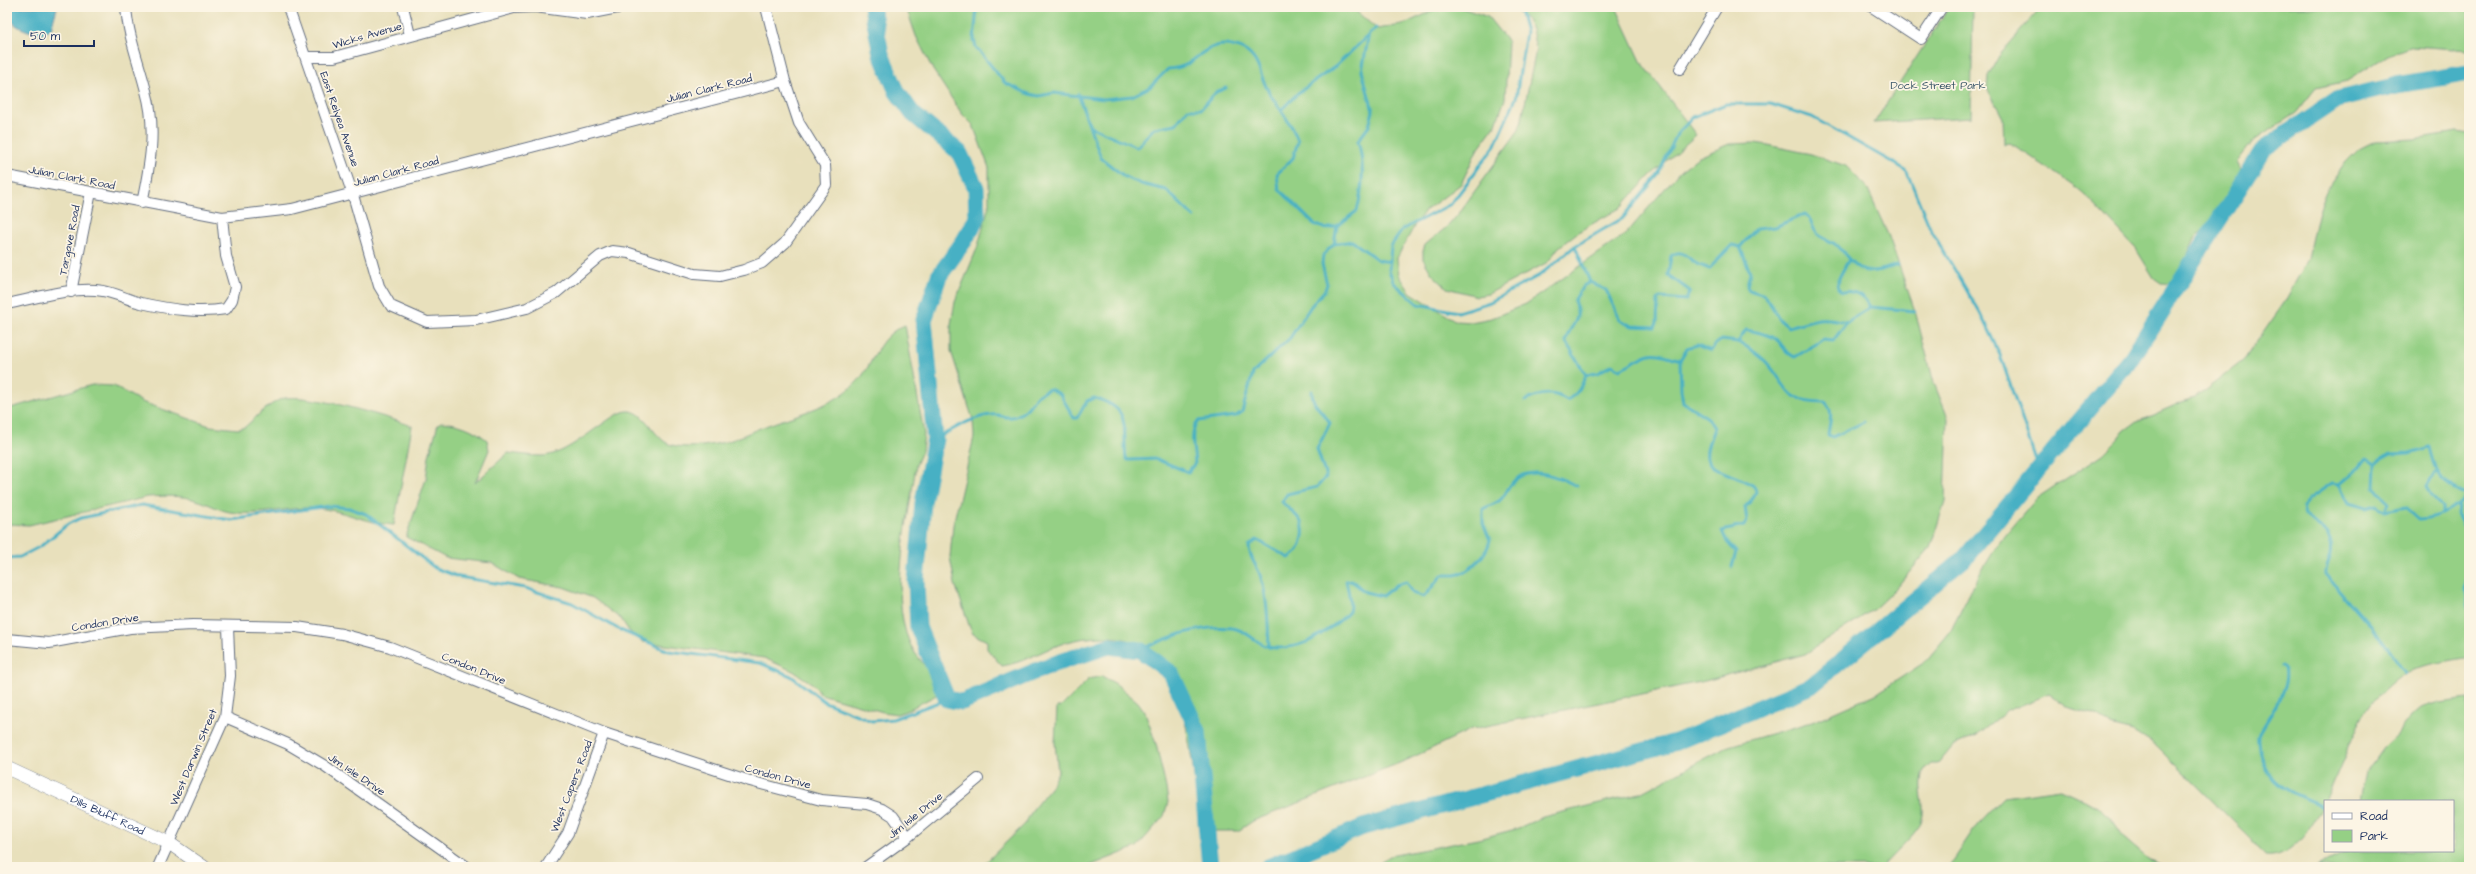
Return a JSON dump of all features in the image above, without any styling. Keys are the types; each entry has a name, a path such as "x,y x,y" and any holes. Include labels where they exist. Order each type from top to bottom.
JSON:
{"street":[{"path":"126,7 134,52 147,92 152,125 152,156 142,203"},
{"name":"East Relyea Avenue","path":"288,7 354,195 378,286 391,306 427,322 476,320 527,308 556,293 600,256 612,251 629,253 694,274 720,276 744,270 762,263 784,243 826,185 825,165 799,123 785,81"},
{"path":"403,7 410,35"},
{"name":"Wicks Avenue","path":"306,57 334,57 410,35 514,8 535,7 587,14 623,7"},
{"path":"766,7 785,81"},
{"path":"1680,69 1717,7"},
{"path":"1872,7 1921,39 1942,7"},
{"name":"Julian Clark Road","path":"7,176 142,203 222,216 292,209 354,195 785,81"},
{"name":"Targave Road","path":"71,292 91,192"},
{"path":"7,304 71,292 103,291 141,303 176,310 213,311 226,309 232,300 235,287 226,256 222,216"},
{"name":"West Darwin Street","path":"158,867 225,717 230,676 228,627"},
{"name":"Condon Drive","path":"7,639 49,644 130,628 297,627 342,634 390,647 604,733 750,781 821,800 867,804 882,808 893,816 908,837"},
{"name":"Jim Isle Drive","path":"225,717 288,744 325,766 467,867"},
{"name":"West Capers Road","path":"546,867 568,833 604,733"},
{"name":"Dills Bluff Road","path":"7,768 169,843 204,867"},
{"name":"Jim Isle Drive","path":"866,867 908,837 978,779"}],"green space":[{"path":"906,7 1351,7 1377,29 1402,25 1441,7 1459,7 1488,17 1508,42 1505,99 1496,124 1477,150 1461,184 1425,211 1416,223 1397,258 1399,275 1410,292 1456,321 1471,322 1492,318 1526,304 1626,234 1680,171 1697,158 1729,144 1755,143 1768,145 1811,154 1846,166 1867,188 1889,237 1915,311 1934,383 1948,418 1945,501 1930,548 1896,588 1874,609 1805,654 1705,681 1472,729 1407,760 1253,821 1238,831 1213,831 1208,825 1199,804 1187,729 1181,706 1173,684 1163,665 1148,650 1129,640 1104,637 1079,639 1067,642 1024,660 1002,666 987,649 987,641 973,634 970,628 955,584 950,557 953,525 974,437 973,420 951,351 951,324 955,302 978,246 989,205 989,168 973,125 962,114 933,70 916,36"},
{"path":"1513,7 1616,7 1641,61 1696,135 1651,175 1620,208 1578,232 1558,248 1548,262 1488,294 1477,296 1447,288 1432,274 1423,259 1423,251 1425,245 1449,225 1459,213 1518,131 1521,123 1536,50 1532,29 1527,20"},
{"name":"Dock Street Park","path":"1949,7 1973,7 1971,117 1874,123"},
{"path":"2041,7 2469,7 2469,50 2412,46 2388,55 2347,81 2316,88 2296,113 2254,140 2237,162 2241,171 2242,188 2229,209 2196,236 2174,284 2161,283 2154,278 2136,249 2091,201 2074,186 2015,146 2007,142 2004,144 2003,118 1987,88 1988,76 1999,56"},
{"path":"2456,132 2469,134 2469,657 2409,670 2379,694 2367,709 2358,726 2338,773 2313,822 2299,841 2283,853 2265,856 2251,839 2156,745 2134,731 2110,725 2096,716 2069,708 2049,694 2007,711 1977,735 1953,746 1938,764 1931,764 1925,770 1921,784 1923,815 1921,823 1914,833 1882,867 1501,867 1492,864 1371,867 1390,856 1478,839 1516,829 1543,817 1640,793 1729,746 1812,722 1876,694 1925,662 1950,632 1979,575 1999,543 2037,498 2103,454 2124,431 2135,423 2182,402 2195,398 2244,360 2284,303 2308,259 2319,211 2329,186 2346,162 2359,149 2375,141 2415,139"},
{"path":"905,325 924,434 922,451 916,465 905,535 900,587 902,611 906,634 915,653 946,690 906,711 897,714 883,712 821,694 813,684 793,671 764,658 643,642 629,631 621,619 593,598 563,587 519,579 492,563 446,558 406,537 426,479 429,456 438,424 441,422 466,427 487,440 489,450 475,483 508,453 542,456 557,453 572,445 615,416 627,411 640,415 660,438 672,445 696,447 725,442 811,410 835,399 862,377 881,344 887,337 895,330"},
{"path":"92,385 114,386 142,402 210,426 238,429 245,427 271,404 281,399 292,397 345,406 412,426 394,525 374,522 335,511 314,508 261,513 230,512 190,498 166,496 148,497 29,525 7,524 7,409"},
{"path":"1102,676 1116,684 1138,702 1145,712 1156,744 1166,788 1168,802 1164,816 1137,847 1087,867 981,867 1025,824 1033,809 1050,788 1058,772 1055,743 1057,707 1061,707 1089,679"},
{"path":"2469,698 2469,867 2317,867 2347,852 2454,852 2454,800 2360,800 2366,772 2383,748 2397,735 2412,715 2420,708 2439,702"},
{"path":"2061,789 2095,805 2113,821 2126,840 2148,859 2165,867 1949,867 1978,824 2004,797"}],"water":[{"path":"7,7 57,8 51,29 41,35 18,27 10,19"}],"waterway":[{"path":"872,7 881,54 897,92 913,114 959,152 976,188 977,218 964,241 939,276 924,320 935,439 923,503 916,580 918,627 947,699 962,702 1048,666 1109,646 1140,650 1171,673 1198,731 1210,867"},
{"path":"977,7 974,40 976,47 1005,83 1029,94 1039,96 1054,93 1104,99 1132,96 1150,87 1168,69 1183,66 1203,52 1216,46 1228,45 1244,50 1250,54 1258,66 1266,87 1289,122 1298,141 1293,158 1277,174 1279,189 1314,224 1326,229 1337,226 1357,211 1359,202 1362,185 1362,159 1358,141 1369,126 1373,111 1362,71 1369,33"},
{"path":"1519,7 1526,32 1516,98 1494,147 1451,204 1403,229 1391,246 1389,271 1394,283 1418,304 1458,312 1490,302 1540,275 1575,246 1623,218 1658,175 1677,134 1693,117 1726,104 1770,104 1812,117 1906,170 1930,228 1980,313 2000,355 2039,469"},
{"path":"1282,109 1298,93 1336,66 1376,28"},
{"path":"1268,867 1363,827 1676,742 1811,686 1963,560 2132,357 2264,149 2336,100 2397,85 2469,73"},
{"path":"1089,126 1137,147 1154,128 1176,124 1188,109 1201,109 1216,92 1226,88"},
{"path":"1078,94 1101,158 1125,177 1141,184 1166,190 1194,217"},
{"path":"1740,247 1756,229 1775,227 1805,214 1818,234 1836,245 1851,262 1862,270 1876,271 1898,265"},
{"path":"935,439 976,418 995,415 1011,417 1020,414 1028,408 1036,397 1044,391 1050,389 1060,394 1074,418 1077,418 1087,401 1094,398 1115,407 1123,420 1126,458 1128,460 1156,459 1188,472 1195,463 1193,436 1195,426 1198,421 1236,416 1242,412 1253,373 1290,338 1311,306 1325,290 1327,284 1322,264 1323,255 1334,244 1337,226"},
{"path":"1334,244 1352,241 1378,260 1390,262"},
{"path":"1575,246 1590,282 1606,290 1620,320 1632,326 1655,327 1657,323 1658,301 1660,298 1686,300 1690,291 1668,275 1671,256 1682,253 1697,264 1709,269 1732,245 1740,247"},
{"path":"1740,247 1750,272 1747,286 1749,290 1765,295 1780,320 1788,327 1816,319 1847,322"},
{"path":"1848,261 1839,278 1838,288 1842,292 1851,292 1859,295 1870,307"},
{"path":"1586,375 1566,342 1567,336 1577,314 1574,301 1583,286 1590,282"},
{"path":"1738,342 1746,330 1764,334 1777,340 1788,353 1795,357 1823,340 1833,341 1847,322 1870,307 1915,311"},
{"path":"1732,567 1736,552 1727,542 1722,531 1744,526 1747,521 1745,507 1754,497 1755,489 1751,484 1744,480 1716,469 1710,464 1707,458 1708,447 1714,428 1708,418 1683,402 1680,360 1687,348 1697,345 1711,351 1715,344 1722,340 1737,342 1745,346 1765,361 1789,392 1795,397 1802,400 1825,402 1828,405 1831,413 1828,435 1833,437 1864,422"},
{"path":"1586,375 1597,373 1612,365 1620,369 1648,354 1654,353 1680,360"},
{"path":"1525,401 1536,396 1547,394 1557,395 1567,400 1579,390 1586,375"},
{"path":"1269,647 1265,595 1260,574 1250,555 1249,546 1257,540 1289,558 1295,554 1300,546 1303,536 1300,520 1282,502 1287,494 1317,487 1326,477 1317,449 1330,423 1315,404 1312,391"},
{"path":"2339,484 2349,503 2366,508 2376,505 2385,511 2406,507 2419,519 2440,515 2452,509 2468,496 2445,482 2437,473 2429,447 2410,453 2391,454 2375,463"},
{"path":"2375,463 2366,458 2358,468 2339,484 2332,483 2309,499 2302,507 2304,515 2324,530 2330,540 2332,547 2326,575 2383,641 2405,672"},
{"path":"2375,463 2374,488 2389,502 2385,511"},
{"path":"2435,472 2427,486 2432,497 2442,507 2442,514"},
{"path":"1140,650 1184,633 1208,628 1236,629 1246,633 1264,645 1273,648 1288,647 1311,640 1330,628 1349,611 1350,600 1346,581 1351,580 1365,592 1382,596 1396,585 1406,582 1412,593 1424,597 1442,575 1461,574 1472,567 1482,557 1490,540 1483,523 1483,509 1501,499 1512,483 1521,476 1529,473 1546,474 1563,479 1577,486"},
{"path":"7,558 20,557 41,546 68,524 81,518 142,505 231,520 329,506 349,508 366,514 435,568 459,577 525,588 572,603 620,630 669,651 760,663 791,676 825,702 872,721 893,719 947,699"},
{"path":"2458,506 2457,515 2469,535"},
{"path":"2469,571 2466,590 2469,609"},
{"path":"2282,665 2285,667 2285,683 2279,700 2260,732 2259,744 2261,753 2270,774 2284,788 2323,806"}]}
